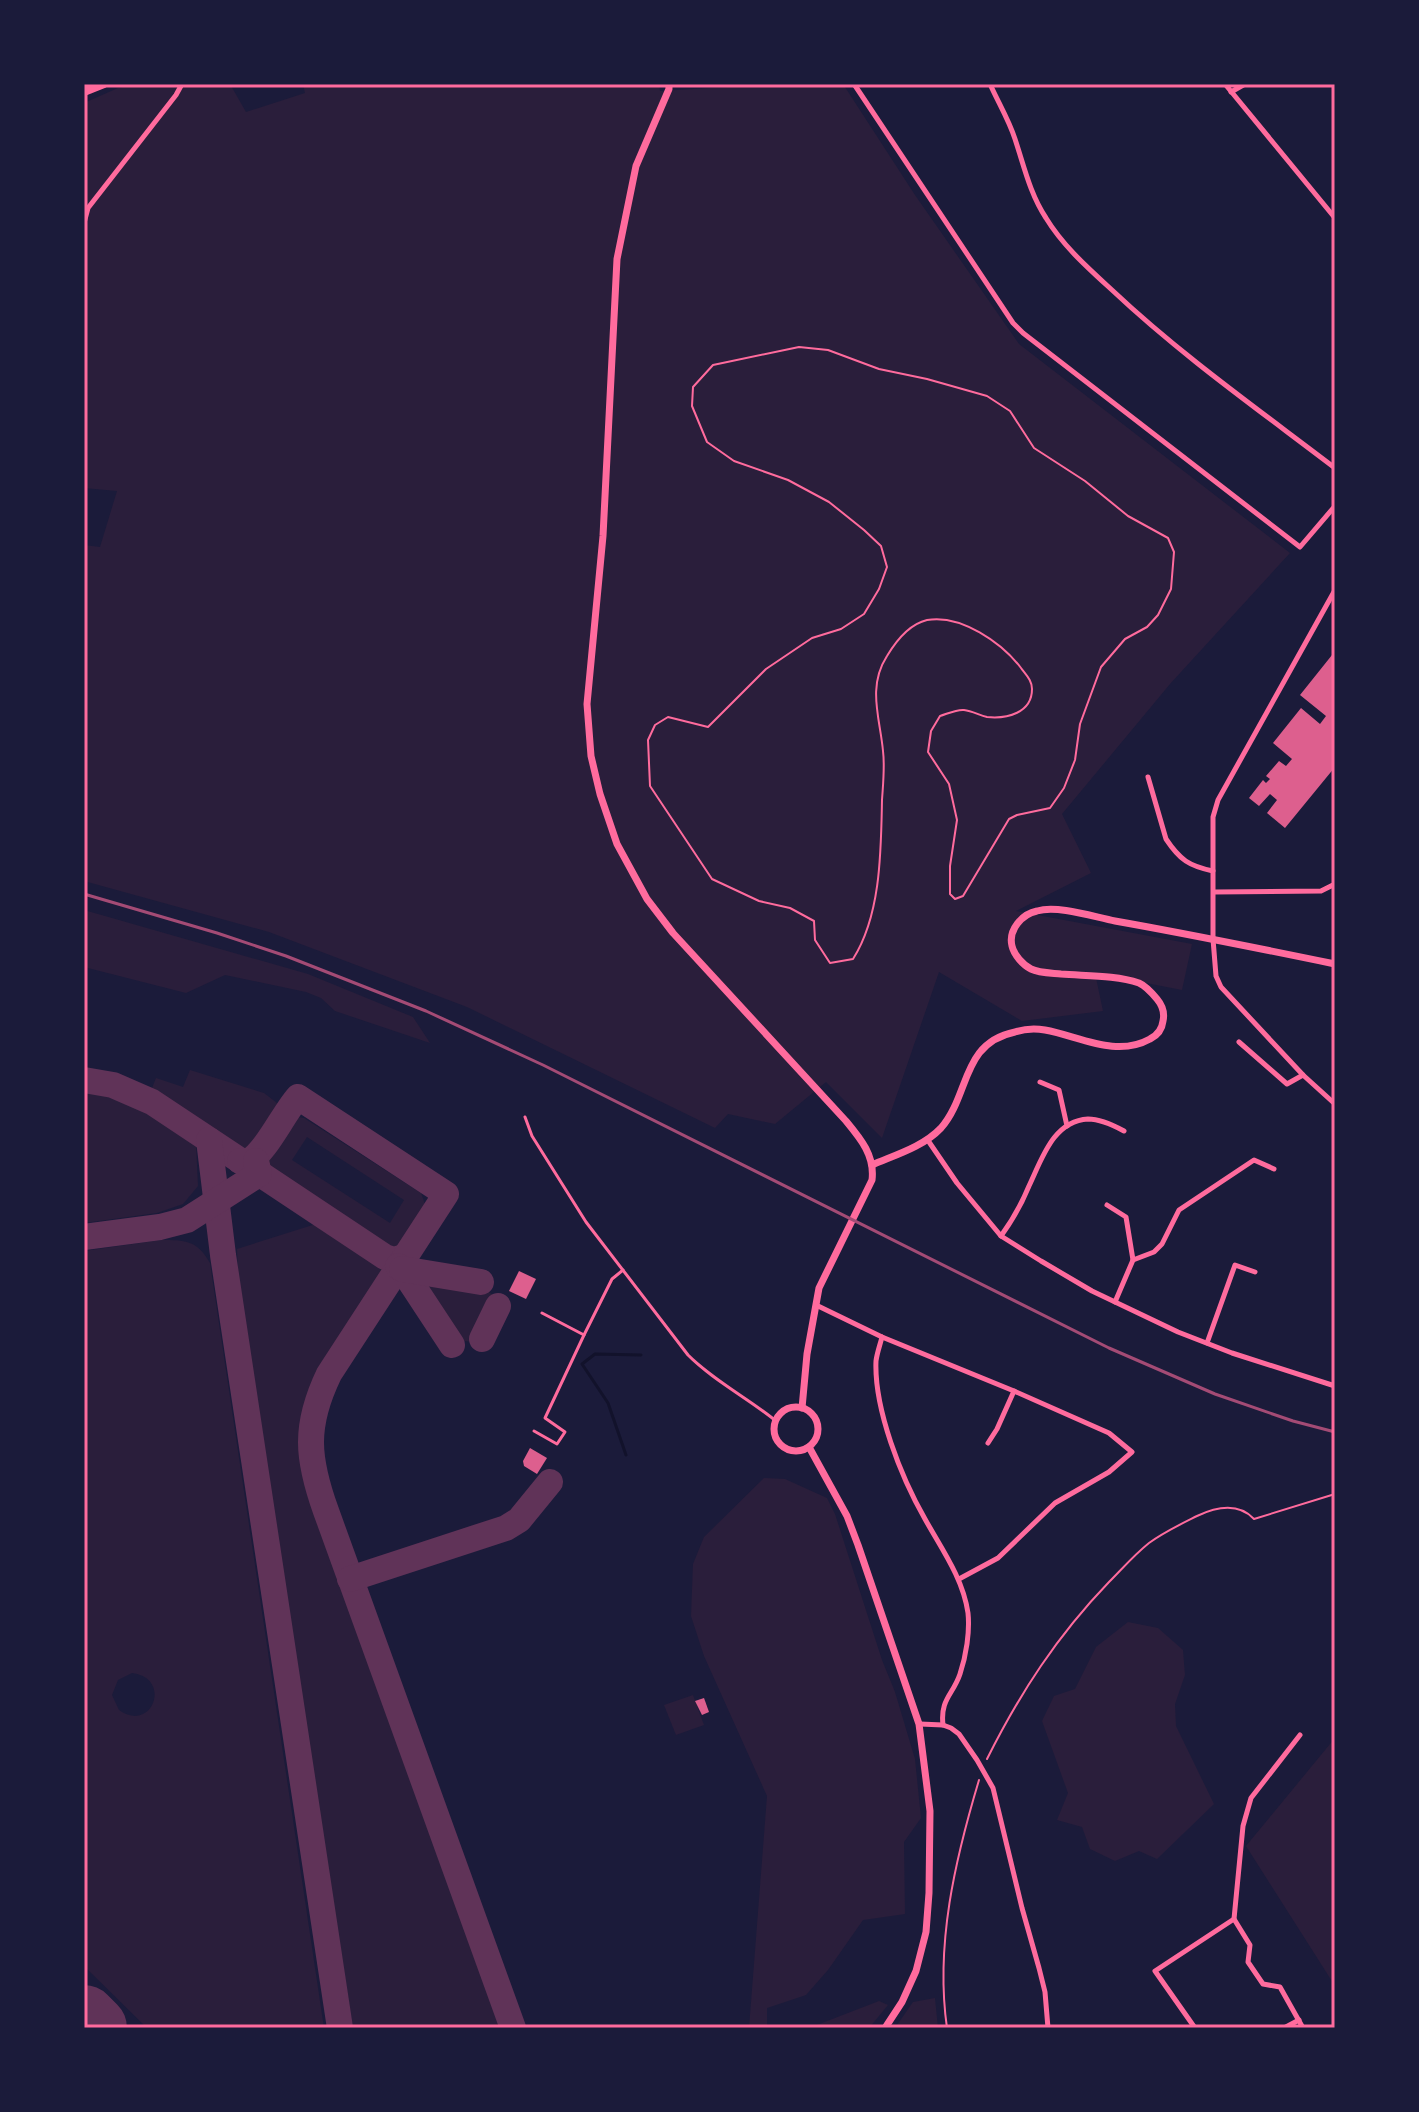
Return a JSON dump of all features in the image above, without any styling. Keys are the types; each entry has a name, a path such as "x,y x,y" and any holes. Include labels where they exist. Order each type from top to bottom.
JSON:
{"main road":[{"path":"84,92 104,84"}],"street":[{"path":"84,223 88,208 182,84"},
{"path":"669,84 636,166 617,259 603,536 587,704 591,756 617,844 647,899 692,955 846,1121 865,1146 872,1165 872,1180 824,1277 815,1305 802,1408"},
{"path":"854,84 1013,323 1023,333 1300,547 1335,506"},
{"path":"990,84 1014,135 1034,198 1059,237 1137,313 1335,468"},
{"path":"1225,84 1335,218"},
{"path":"1231,92 1245,84"},
{"path":"1335,590 1218,800 1213,817 1216,976 1233,1003 1335,1104"},
{"path":"1148,777 1171,847 1194,867 1213,871"},
{"path":"1214,892 1321,891 1335,884"},
{"path":"872,1165 918,1146 940,1129 978,1054 1001,1035 1027,1029 1044,1030 1113,1047 1131,1047 1158,1035 1163,1024 1161,1003 1142,984 1045,972 1031,969 1021,961 1013,949 1011,937 1015,925 1025,916 1037,911 1063,911 1335,964"},
{"path":"1239,1042 1287,1084 1303,1075"},
{"path":"1040,1082 1059,1090 1067,1126"},
{"path":"1001,1236 1029,1188 1050,1142 1067,1126 1088,1119 1104,1121 1124,1131"},
{"path":"927,1139 957,1183 1001,1236 1115,1302 1207,1343 1335,1386"},
{"path":"1133,1260 1154,1252 1162,1244 1179,1210 1254,1160 1274,1169"},
{"path":"1107,1205 1126,1217 1133,1260 1115,1302"},
{"path":"1207,1343 1235,1265 1255,1272"},
{"path":"815,1305 882,1337 1109,1433 1132,1452 1109,1472 1055,1503 998,1558 959,1579"},
{"path":"882,1337 876,1357 876,1375 886,1425 917,1506 959,1579 968,1614 967,1644 960,1676 941,1711 943,1725"},
{"path":"988,1443 1014,1391"},
{"path":"789,1408 802,1408 808,1410 817,1422 818,1436 809,1447 795,1451 781,1445 775,1434 776,1421 789,1408"},
{"path":"809,1447 847,1516 919,1724 930,1811 926,1932 916,1971 902,2002 885,2028"},
{"path":"919,1724 951,1728 967,1744 993,1788 1045,1992 1048,2028"},
{"path":"1300,1735 1251,1798 1243,1826 1234,1919 1250,1945 1248,1962 1263,1984 1280,1987 1303,2028"},
{"path":"1195,2028 1155,1971 1234,1919"},
{"path":"1284,2028 1299,2020"}],"lane":[{"path":"525,1117 532,1136 586,1222 688,1355 776,1421"},
{"path":"534,1431 557,1444 565,1432 545,1418 612,1279 623,1270"},
{"path":"542,1313 584,1335"}],"path":[{"path":"799,347 828,350 879,369 987,396 1010,411 1034,448 1085,481 1128,516 1168,538 1174,552 1171,589 1158,615 1147,627 1125,639 1101,667 1080,724 1075,760 1064,788 1050,808 1009,819 963,896 955,899 950,894 950,866 957,820 949,784 928,752 931,731 940,716 962,710 1007,718 1026,708 1032,696 1032,683 1012,656 992,639 972,628 944,620 926,620 909,628 886,657 878,678 875,703 883,752 881,867 865,941 853,959 830,963 815,940 814,921 790,908 759,901 712,879 650,786 648,740 655,725 668,717 708,727 766,669 812,638 841,629 864,614 879,589 887,567 881,546 829,502 788,480 734,461 707,442 692,406 693,387 702,374 713,365 799,347"},
{"path":"986,1760 1035,1672 1094,1598 1149,1543 1179,1525 1222,1507 1236,1508 1254,1519 1335,1494"},
{"path":"947,2028 945,1966 950,1891 980,1777"}],"shaded area":[{"path":"134,84 230,84 246,112 305,93 303,84 659,84 660,91 776,84 843,84 915,195 1019,344 1290,553 1170,684 1062,814 1091,873 1016,911 1192,944 1182,990 1095,973 1103,1011 1022,1021 939,972 882,1138 826,1082 775,1124 728,1114 715,1128 467,1007 269,932 84,881 84,545 100,547 117,491 84,488 84,103"},
{"path":"84,910 308,974 413,1017 430,1043 335,1011 321,998 306,992 225,975 186,993 84,967"},
{"path":"190,1070 264,1093 277,1103 268,1128 249,1151 239,1153 157,1100 152,1088 156,1078 183,1087"},
{"path":"84,1089 130,1101 196,1143 198,1186 183,1204 157,1213 84,1223"},
{"path":"297,1117 304,1118 421,1193 425,1213 402,1248 387,1250 266,1170 265,1158 288,1122","holes":["307,1137 404,1200 390,1223 292,1160"]},
{"path":"319,1223 371,1257 383,1274 343,1334 310,1395 302,1436 305,1474 506,2028 353,2028 239,1307 237,1249"},
{"path":"177,1240 195,1246 210,1263 324,2028 147,2028 84,1966 84,1251","holes":["132,1673 145,1677 155,1693 148,1710 131,1716 119,1710 112,1695 118,1680"]},
{"path":"418,1276 462,1282 492,1294 496,1301 480,1337 471,1342 459,1340"},
{"path":"764,1478 785,1479 827,1498 835,1514 915,1759 921,1818 904,1842 905,1914 863,1920 806,1995 767,2008 767,2028 749,2028 767,1796 704,1656 691,1616 693,1564 704,1537"},
{"path":"1128,1622 1158,1628 1183,1650 1185,1675 1175,1704 1176,1726 1214,1804 1157,1859 1139,1851 1115,1861 1090,1849 1082,1827 1057,1820 1068,1793 1042,1721 1054,1696 1075,1689 1096,1647"},
{"path":"693,1695 704,1725 676,1735 664,1705"},
{"path":"1335,1738 1335,1986 1246,1846"},
{"path":"935,1998 938,2028 895,2028 913,2002"},
{"path":"879,2001 888,2005 869,2028 809,2028"}],"building":[{"path":"1332,655 1335,657 1335,767 1285,828 1267,813 1277,800 1270,794 1259,806 1249,798 1263,780 1266,783 1270,779 1266,776 1279,761 1286,766 1292,759 1273,743 1301,708 1320,724 1326,716 1300,695"},
{"path":"519,1271 536,1279 526,1299 509,1291"},
{"path":"530,1448 547,1458 537,1474 524,1466 523,1461"},
{"path":"704,1698 709,1712 702,1715 695,1701"}],"waterway":[{"path":"626,1455 608,1403 582,1364 595,1354 641,1355"}],"taxiway":[{"path":"84,1080 113,1085 152,1102 385,1257 394,1260 404,1257"},
{"path":"240,1161 248,1162 255,1157 298,1097 446,1194 329,1374 315,1410 312,1458 326,1511 513,2028"},
{"path":"209,1140 223,1255 340,2028"},
{"path":"84,1237 160,1227 187,1220 259,1174 256,1161"},
{"path":"398,1266 452,1345"},
{"path":"402,1269 481,1282"},
{"path":"482,1339 498,1306"},
{"path":"350,1579 506,1528 519,1520 550,1482"}],"runway":[{"path":"84,2018 94,2028"}],"railway":[{"path":"84,894 286,956 426,1011 543,1065 1109,1348 1215,1394 1335,1432"}]}
